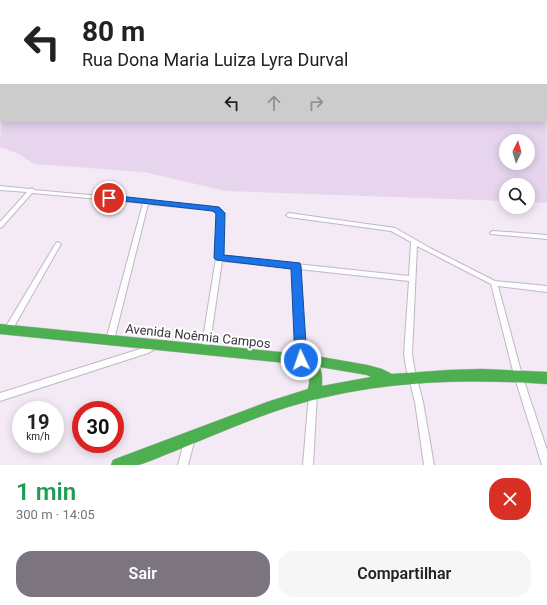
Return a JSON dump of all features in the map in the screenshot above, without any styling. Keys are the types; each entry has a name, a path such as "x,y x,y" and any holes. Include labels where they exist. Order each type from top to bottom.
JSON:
{"street":[{"path":"0,188 146,201 209,208 219,211 219,258 205,350"},
{"path":"0,226 32,190"},
{"path":"110,340 146,201"},
{"path":"289,214 399,231 414,242 494,283 547,289"},
{"path":"493,233 547,237"},
{"path":"414,242 408,354 419,402 429,465"},
{"path":"4,330 58,244"},
{"path":"219,258 411,279"},
{"path":"296,266 306,360 314,366 317,377 313,393 308,465"},
{"path":"494,283 518,375 547,465"},
{"name":"Avenida Noêmia Campos","path":"4,330 306,360 367,370 378,373 391,380"},
{"path":"0,397 145,351 156,345"},
{"path":"118,465 190,437 313,393 391,380 413,378 518,375 547,378"},
{"path":"183,465 190,437"}],"shaded area":[{"path":"1,122 546,122 547,203 535,202 535,178 499,178 499,201 226,191 144,172 34,164 19,154 0,147"}],"traffic: fast":[{"path":"0,329 310,360 367,370 378,373 391,380"},
{"path":"310,360 316,376 316,384 313,393"},
{"path":"118,465 281,403 352,385 384,380 449,375 547,378"}],"route":[{"path":"109,198 216,209 220,213 219,258 296,266 301,360"}]}
